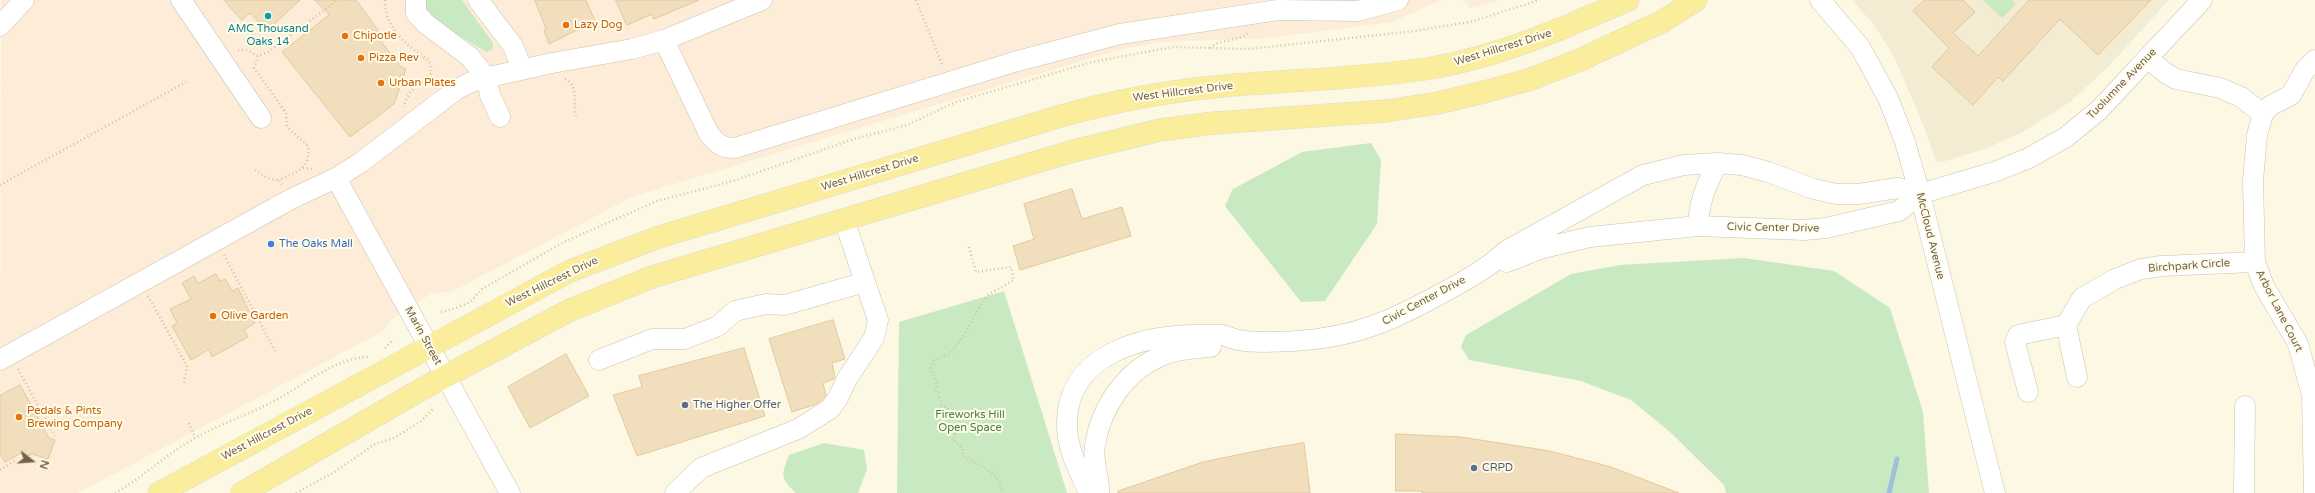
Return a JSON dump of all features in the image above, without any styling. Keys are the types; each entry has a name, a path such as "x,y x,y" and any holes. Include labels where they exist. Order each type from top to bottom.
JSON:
{"main road":[{"name":"West Hillcrest Drive","path":"160,493 430,348 538,287 613,253 659,237 1060,116 1120,100 1179,91 1375,75 1465,61 1561,30 1628,0"},
{"path":"242,493 445,377 570,310 635,283 1076,150 1160,130 1214,123 1386,110 1438,103 1484,92 1528,80 1580,60 1663,21 1696,0"}],"street":[{"path":"0,26 24,0"},
{"path":"181,0 261,118"},
{"path":"416,0 416,13 426,24 470,58 486,77 490,95 500,117"},
{"path":"478,0 513,46 522,69"},
{"path":"8,363 291,199 336,178 366,159 457,89 486,77 632,49 664,40 762,0"},
{"path":"664,40 710,134 717,144 725,148 735,148 1014,62 1120,34 1278,10 1358,11 1398,0"},
{"name":"McCloud Avenue","path":"1820,0 1860,47 1888,98 1905,142 1920,194 1995,493"},
{"name":"Tuolumne Avenue","path":"1920,194 1997,171 2029,158 2066,137 2100,110 2202,0"},
{"path":"2147,58 2167,74 2176,79 2220,88 2241,97 2264,114 2270,106 2291,95 2305,70 2315,60"},
{"name":"Arbor Lane Court","path":"2264,114 2257,135 2253,181 2255,262 2264,286 2298,344 2306,370 2312,395 2314,493"},
{"path":"1698,226 1699,211 1705,186 1718,163"},
{"name":"Civic Center Drive","path":"1488,267 1506,251 1643,175 1684,165 1718,163 1742,165 1761,170 1814,189 1836,194 1859,194 1898,188 1920,194"},
{"name":"Marin Street","path":"336,178 510,493"},
{"name":"Civic Center Drive","path":"1089,493 1074,460 1068,440 1068,407 1074,391 1082,377 1094,364 1125,347 1146,340 1176,335 1222,335 1240,340 1322,339 1359,332 1407,313 1488,267 1570,241 1698,226 1804,230 1826,228 1899,211 1920,194"},
{"path":"674,493 701,468 798,429 830,408 847,378 874,338 878,320 844,220"},
{"name":"Birchpark Circle","path":"2066,325 2082,298 2115,279 2141,269 2161,266 2255,262"},
{"path":"599,360 652,339 685,339 718,326 734,311 766,304 785,305 865,282"},
{"path":"2028,392 2015,342 2018,335 2066,325 2077,377"},
{"name":"Civic Center Drive","path":"1099,493 1095,469 1095,446 1100,423 1110,400 1127,379 1164,354 1186,349 1224,346 1240,340"},
{"path":"2244,493 2245,406"}],"path":[{"path":"238,50 246,50 258,56 268,52 338,0"},
{"path":"385,0 385,7 392,27 403,42 429,61 432,73 410,92 402,108"},
{"path":"916,0 945,71"},
{"path":"1209,48 1215,44 1245,36 1248,33 1248,27"},
{"path":"258,56 254,68 286,113 287,126 308,146 307,159 303,168"},
{"path":"559,79 566,79 571,82 574,88 574,114 577,119"},
{"path":"0,185 186,82"},
{"path":"255,170 267,178 279,180 303,168 313,169 319,166"},
{"path":"279,180 283,188"},
{"path":"969,246 976,272 1011,267 1014,280 989,294 980,306 963,337 950,354 934,360 931,369 941,405 951,411 951,428 955,434 953,440 963,449 963,456 993,473 1001,485 1002,493"},
{"path":"223,253 275,351"},
{"path":"147,294 187,366 184,383"},
{"path":"380,352 393,340"},
{"path":"115,493 137,481 167,456 195,438 272,402 327,370 354,357 370,357 377,354"},
{"path":"8,363 55,436"},
{"path":"296,493 333,473 375,444 394,438 421,422 433,409"},
{"path":"189,423 195,438"},
{"path":"0,470 16,460"}],"shaded area":[{"name":"The Oaks Mall","path":"1,0 1441,0 1392,22 1267,38 1161,42 1121,49 634,196 451,292 432,293 390,321 385,330 78,493 0,493"},
{"path":"1463,0 1500,0 1470,8"},
{"path":"1852,0 2169,0 2108,67 2070,102 2023,132 1985,149 1942,162 1936,161 1921,119 1894,57 1874,25"}],"green space":[{"path":"424,0 462,0 493,43 493,49 487,52 436,22 425,11"},
{"path":"1983,0 2011,0 2016,4 2002,18"},
{"path":"1371,143 1381,160 1377,224 1325,301 1301,302 1225,206 1233,189 1302,152"},
{"path":"1744,258 1834,271 1890,308 1923,412 1929,493 1726,493 1724,485 1670,432 1631,400 1581,381 1469,360 1461,347 1466,335 1571,274 1620,265"},
{"name":"Fireworks Hill Open Space","path":"1004,291 1067,493 897,493 899,322"},
{"path":"824,443 864,450 867,469 858,493 796,493 787,484 783,472 789,455"}],"building":[{"name":"AMC Thousand Oaks 14","path":"224,0 300,0 267,31 250,13 242,20"},
{"path":"315,0 356,0 383,37 380,40 401,67 406,69 394,104 350,137 282,52 329,15"},
{"name":"Lazy Dog","path":"535,0 586,0 595,21 549,44 544,30 546,29"},
{"path":"616,0 699,0 654,19 652,14 627,25"},
{"path":"1925,0 1963,0 1975,12 1953,33 1978,56 2029,0 2151,0 2098,55 2060,19 2003,81 1998,77 1973,105 1932,67 1949,48 1913,11"},
{"path":"1072,189 1082,219 1122,207 1131,236 1020,270 1013,246 1034,239 1024,204"},
{"name":"Olive Garden","path":"216,274 220,281 225,279 232,291 238,288 255,323 244,330 248,337 212,357 209,349 191,360 172,326 177,323 170,309 191,299 182,283 194,276 198,283"},
{"path":"833,320 845,359 832,363 835,377 834,379 823,383 826,395 822,400 814,405 792,412 769,339"},
{"path":"744,348 765,416 637,456 613,395 642,387 639,376"},
{"path":"566,354 589,396 530,428 508,387"},
{"name":"Pedals & Pints Brewing Company","path":"20,385 49,438 55,440 48,459 32,454 24,458 21,453 5,462 0,454 0,396"},
{"path":"1396,434 1461,437 1550,451 1611,467 1679,493 1424,493 1422,491 1396,491"},
{"path":"1304,443 1310,493 1118,493 1118,491 1203,462"}],"waterway":[{"path":"1889,493 1897,459"}],"place":[{"name":"AMC Thousand Oaks 14","path":"268,16"},
{"name":"Lazy Dog","path":"566,25"},
{"name":"Chipotle","path":"345,36"},
{"name":"Pizza Rev","path":"361,58"},
{"name":"Urban Plates","path":"381,83"},
{"name":"The Oaks Mall","path":"271,244"},
{"name":"Olive Garden","path":"213,316"},
{"name":"The Higher Offer","path":"685,405"},
{"name":"Pedals & Pints Brewing Company","path":"19,417"},
{"name":"CRPD","path":"1474,468"}]}
